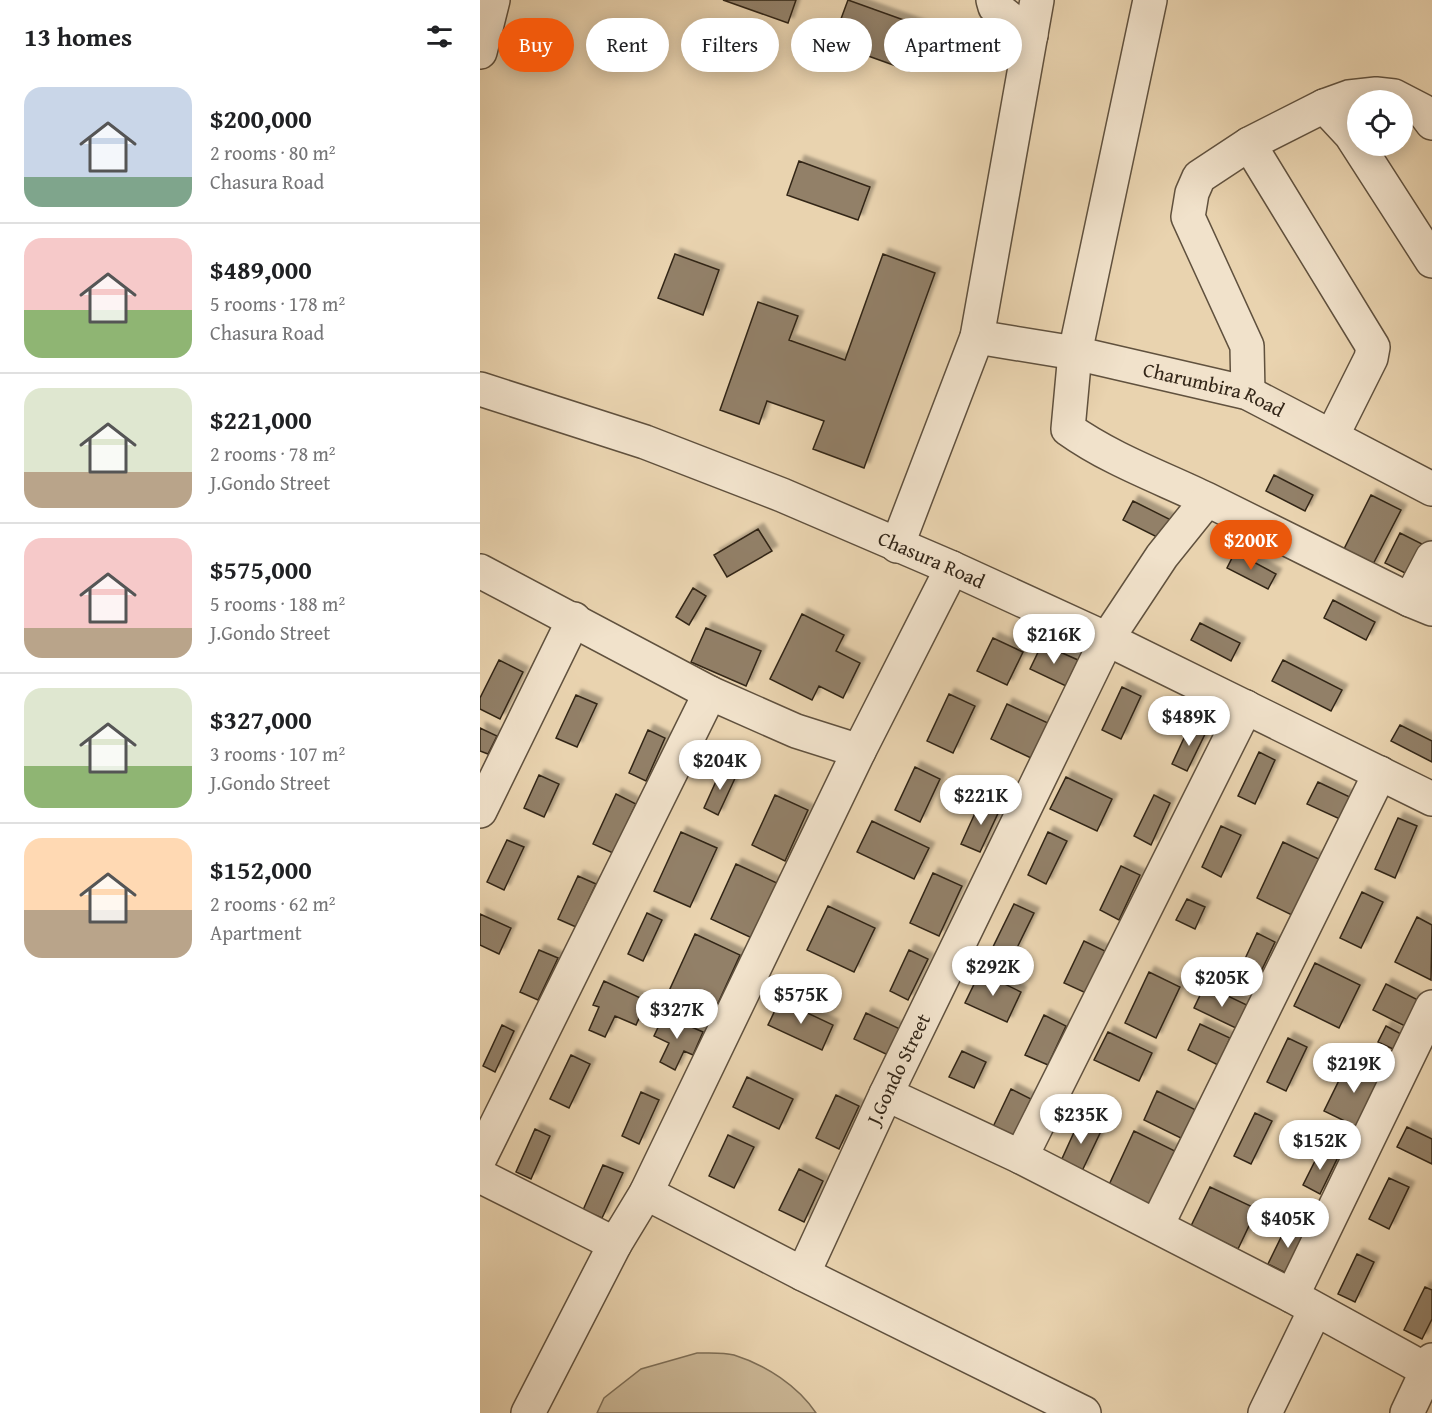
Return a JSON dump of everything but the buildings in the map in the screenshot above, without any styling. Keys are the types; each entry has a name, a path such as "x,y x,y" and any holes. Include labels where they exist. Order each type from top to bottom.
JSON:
{"street":[{"path":"480,52 493,0"},
{"path":"897,546 977,336 1037,0"},
{"path":"1150,0 1075,353 1068,429 1113,456 1421,604 1432,558"},
{"path":"987,2 1030,35"},
{"path":"1248,393 1246,346 1188,217 1192,193 1199,177 1250,144 1324,106 1348,97 1376,94 1394,96 1423,111 1432,123"},
{"path":"1324,106 1351,135 1432,261"},
{"path":"1250,144 1372,347 1371,358 1332,436"},
{"name":"Charumbira Road","path":"977,336 1075,353 1248,393 1432,489"},
{"name":"Chasura Road","path":"480,389 645,442 782,495 1107,639 1432,799"},
{"name":"J.Gondo Street","path":"803,1274 886,1094 1107,639 1162,556 1207,500"},
{"path":"528,1413 615,1244 646,1193 859,751 951,568"},
{"path":"480,571 710,693 796,731 859,751"},
{"path":"480,811 574,619"},
{"path":"480,1158 710,693"},
{"path":"1021,1157 1246,707"},
{"path":"1157,1226 1380,773"},
{"path":"1265,1413 1304,1303 1432,1007"},
{"path":"886,1094 1021,1157 1430,1368 1407,1413"},
{"path":"480,1176 615,1244"},
{"path":"646,1193 803,1274 1084,1413"}],"shaded area":[{"path":"697,1353 730,1354 758,1364 791,1385 816,1413 597,1413 604,1398 641,1369"}]}
